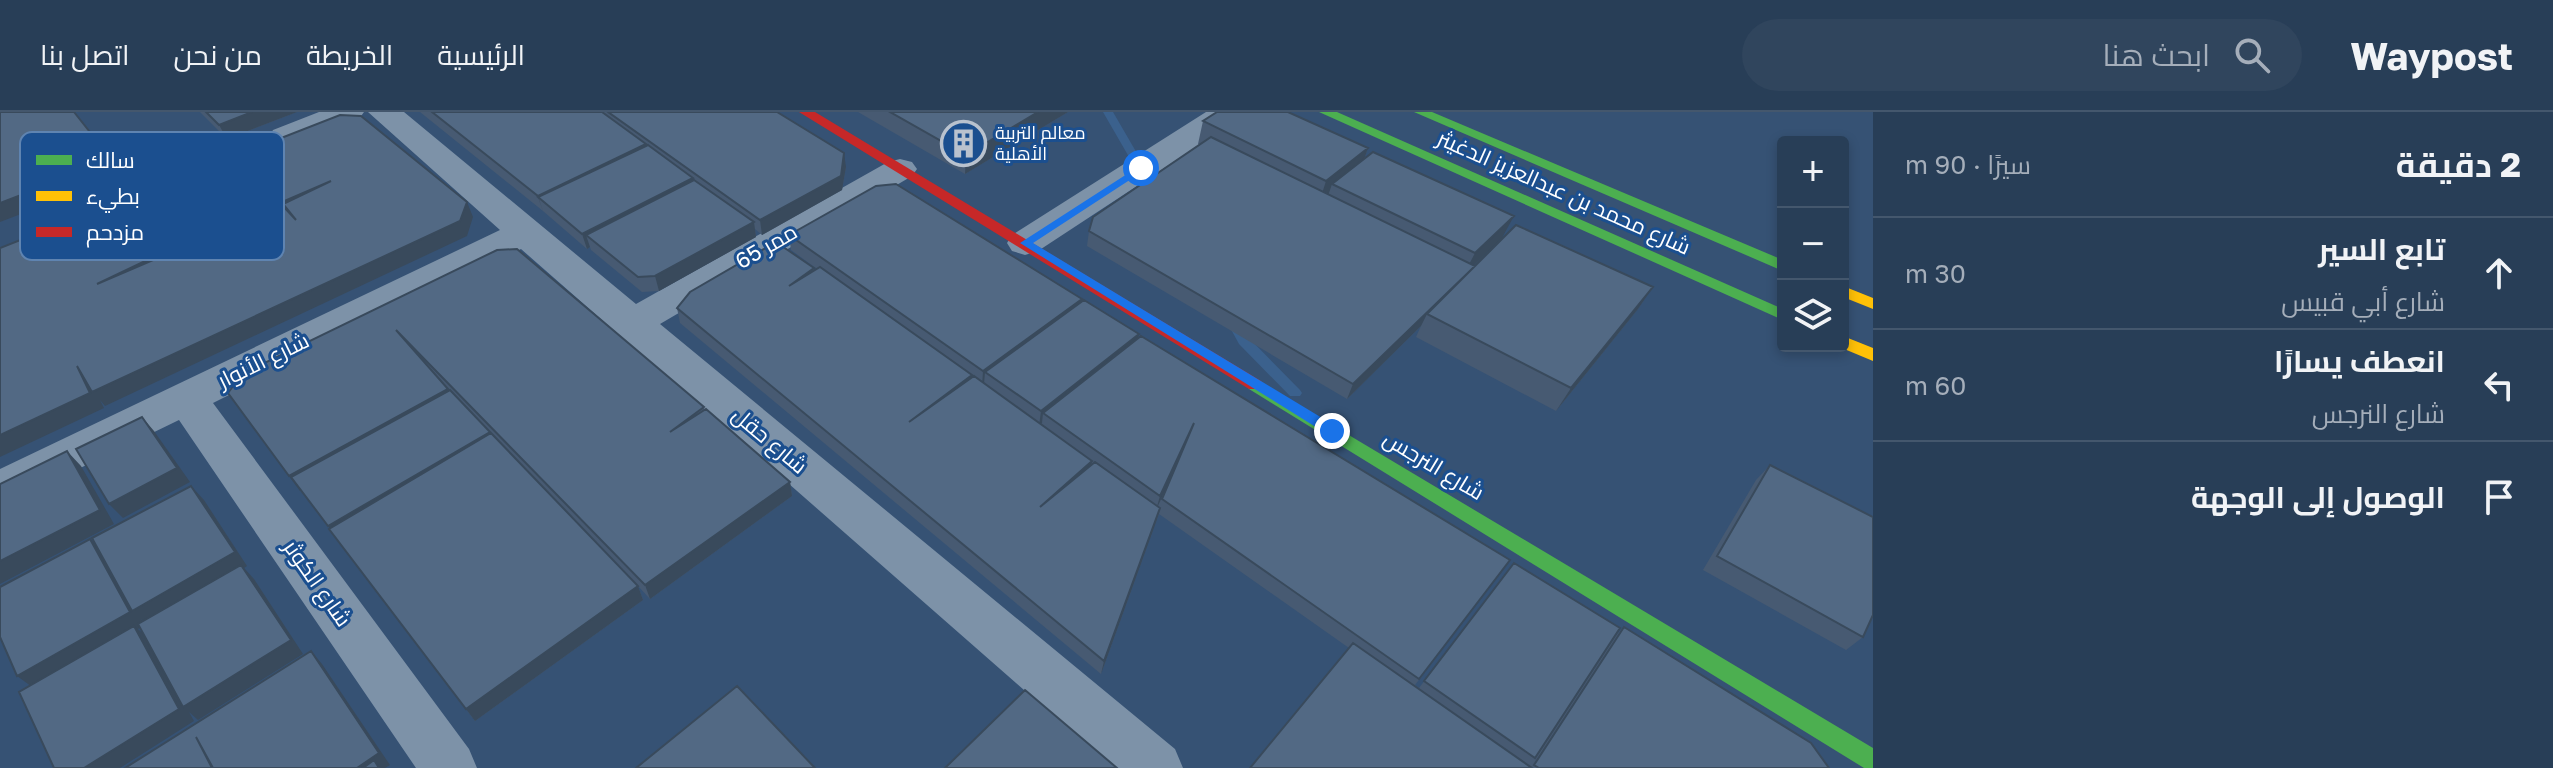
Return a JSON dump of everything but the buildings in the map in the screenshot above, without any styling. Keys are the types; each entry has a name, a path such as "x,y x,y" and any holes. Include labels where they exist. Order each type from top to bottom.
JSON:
{"street":[{"path":"284,137 348,112"},
{"name":"شارع حقل","path":"384,112 1155,768"},
{"name":"شارع النرجس","path":"806,112 1873,761"},
{"path":"1025,243 1228,112"},
{"name":"شارع محمد بن عبدالعزيز الدغيثر","path":"1326,112 1777,312"},
{"name":"شارع محمد بن عبدالعزيز الدغيثر","path":"1421,112 1777,263"},
{"name":"ممر 65","path":"632,323 900,169"},
{"name":"شارع الأنوار","path":"0,489 526,232"},
{"path":"1849,294 1873,304"},
{"path":"1849,345 1873,355"},
{"name":"شارع الكوثر","path":"186,398 449,768"}],"waterway":[{"path":"1108,112 1144,174"},
{"path":"1233,322 1244,341 1295,393"}],"traffic: fast":[{"path":"1326,112 1777,312"},
{"path":"1421,112 1777,263"},
{"path":"1255,385 1873,761"}],"traffic: slow":[{"path":"1849,294 1873,304"},
{"path":"1849,345 1873,355"}],"traffic: jam":[{"path":"806,112 1255,385"}],"place":[{"name":"معالم التربية الأهلية","path":"964,143"}],"route":[{"path":"1141,168 1025,243 1332,431"}]}
